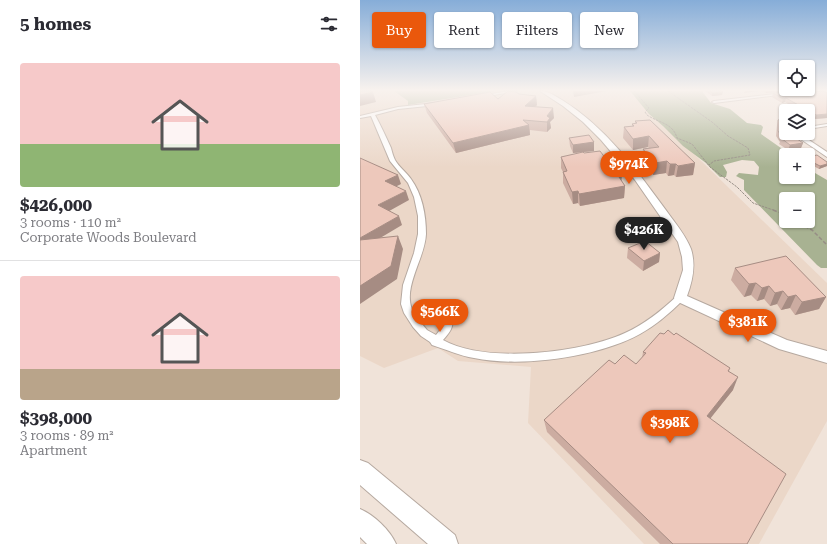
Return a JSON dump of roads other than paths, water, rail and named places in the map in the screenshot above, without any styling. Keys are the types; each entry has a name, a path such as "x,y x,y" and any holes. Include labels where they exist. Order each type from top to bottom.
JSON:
{"highway":[{"path":"360,470 446,544"},
{"path":"360,521 384,544"}],"street":[{"path":"373,116 393,160 414,188 418,200 422,242 405,298 407,312 416,324 435,342 465,352 503,358 530,358 564,354 620,339 647,326 680,298 688,276 688,254 683,242 613,148 580,116"},
{"path":"815,127 827,125"},
{"path":"806,140 827,155"},
{"path":"680,298 784,345 827,357"},
{"path":"416,324 429,316 445,314 448,318 449,324 435,342"}]}
